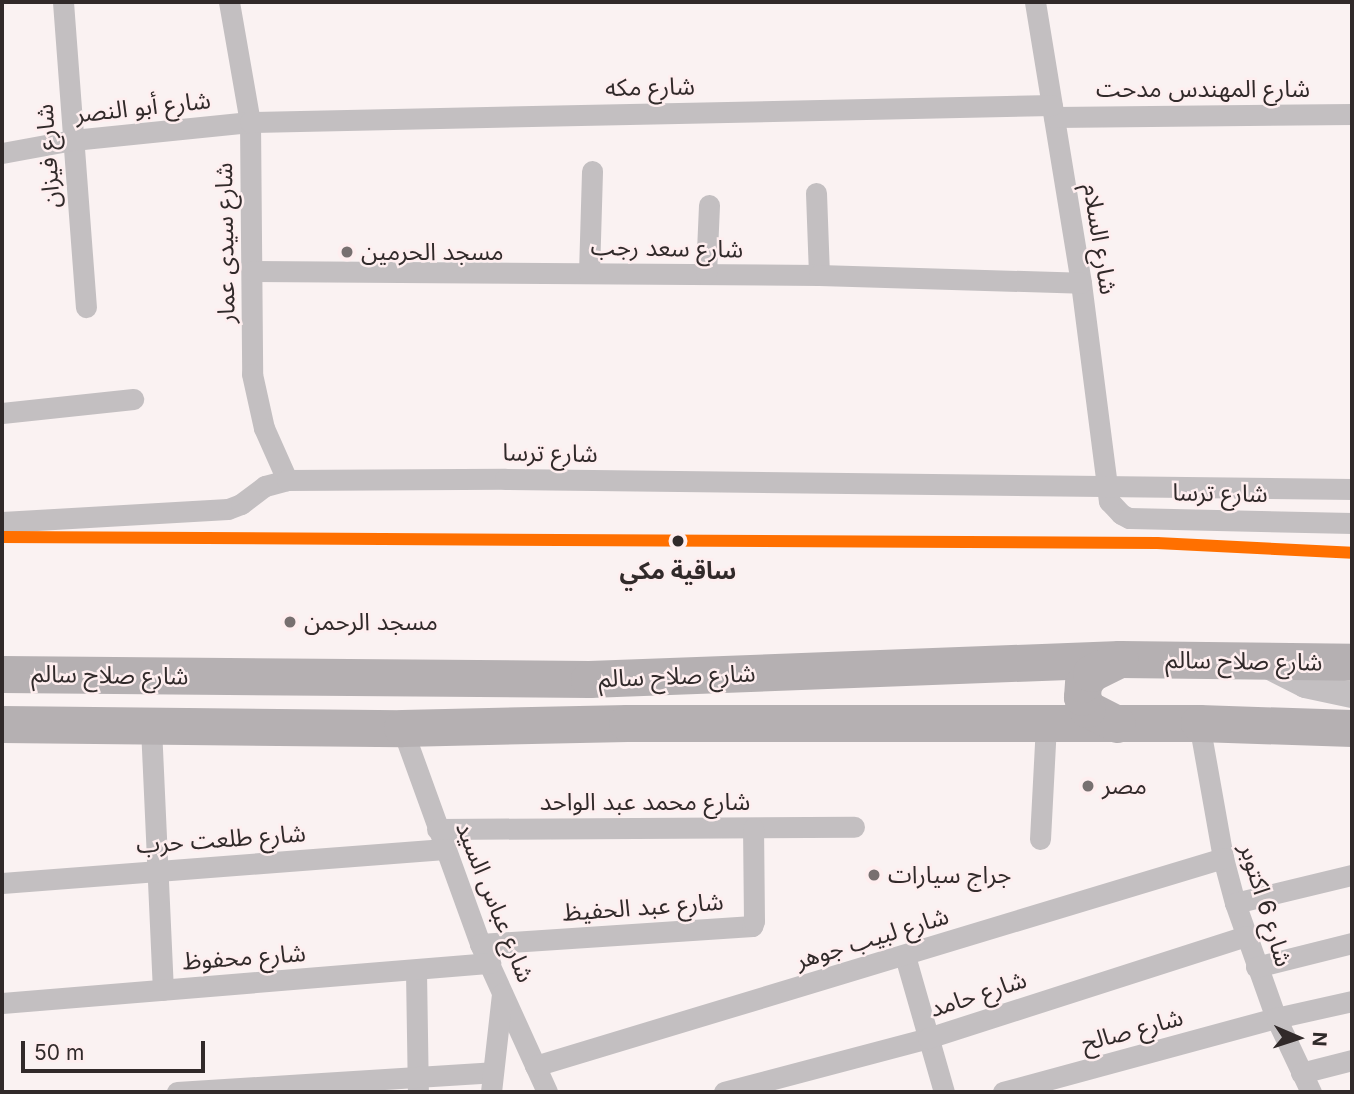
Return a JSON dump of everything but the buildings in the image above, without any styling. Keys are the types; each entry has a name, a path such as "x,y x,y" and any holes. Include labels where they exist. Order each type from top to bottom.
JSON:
{"highway":[{"name":"شارع صلاح سالم","path":"2,674 632,678 1120,659 1352,663"},
{"path":"1117,724 1087,709 1082,697 1083,684 1091,673 1120,659"},
{"path":"678,677 667,690 666,707 670,715 684,724"},
{"path":"627,723 641,705 640,690 632,678"},
{"name":"شارع صلاح سالم","path":"2,724 402,728 627,723 1199,723 1352,728"}],"street":[{"name":"شارع فيزان","path":"63,2 86,307"},
{"name":"شارع سيدى عمار","path":"229,2 250,122 252,374 264,428 287,480"},
{"name":"شارع السلام","path":"1035,2 1081,283 1106,485"},
{"name":"شارع مكه","path":"250,122 1053,111"},
{"name":"شارع المهندس مدحت","path":"1053,111 1352,114"},
{"name":"شارع أبو النصر","path":"2,153 73,140 250,122"},
{"path":"589,273 592,171"},
{"path":"816,193 819,275"},
{"path":"706,274 709,205"},
{"name":"شارع سعد رجب","path":"253,271 819,275 1081,283"},
{"path":"2,414 133,398"},
{"name":"شارع ترسا","path":"2,522 228,509 241,504 265,486 287,480 519,479 1352,489"},
{"name":"شارع ترسا","path":"1106,485 1114,508 1129,518 1352,523"},
{"path":"1261,663 1305,685 1352,695"},
{"name":"شارع 6 اكتوبر","path":"1199,723 1223,858 1245,936 1276,1018 1311,1092"},
{"path":"1040,839 1046,724"},
{"path":"151,727 163,990"},
{"name":"شارع عباس السيد","path":"402,728 481,944 547,1092"},
{"name":"شارع محمد عبد الواحد","path":"437,829 854,827"},
{"name":"شارع عبد الحفيظ","path":"481,944 752,926 753,828"},
{"name":"شارع طلعت حرب","path":"2,883 445,849"},
{"name":"شارع لبيب جوهر","path":"535,1066 1223,858"},
{"path":"1235,903 1352,875"},
{"name":"شارع حامد","path":"724,1092 928,1038 1245,936"},
{"path":"1256,967 1352,943"},
{"path":"905,956 944,1092"},
{"name":"شارع محفوظ","path":"2,1003 490,963"},
{"path":"416,971 419,1084"},
{"path":"177,1092 491,1082 502,992"},
{"name":"شارع صالح","path":"1003,1092 1276,1018 1352,1001"},
{"path":"1301,1073 1352,1060"}],"transit line":[{"path":"2,537 1157,543 1352,553"}],"place":[{"name":"مسجد الحرمين","path":"347,252"},
{"name":"ساقية مكي","path":"678,541"},
{"name":"مسجد الرحمن","path":"290,622"},
{"name":"مصر","path":"1088,786"},
{"name":"جراج سيارات","path":"874,875"}]}
